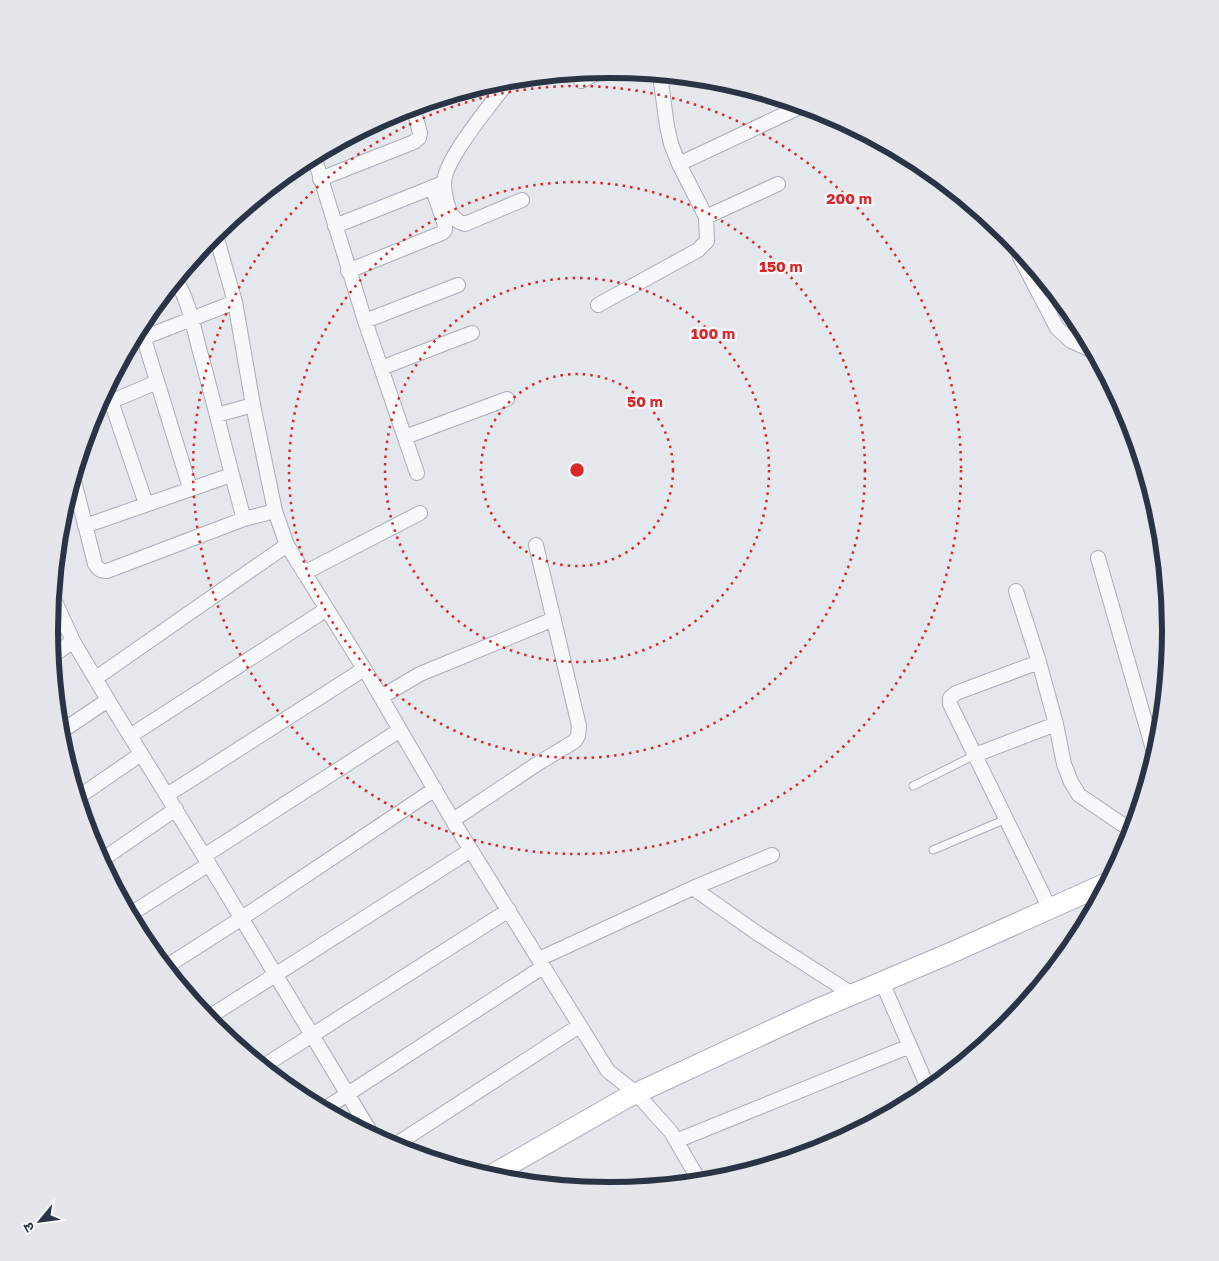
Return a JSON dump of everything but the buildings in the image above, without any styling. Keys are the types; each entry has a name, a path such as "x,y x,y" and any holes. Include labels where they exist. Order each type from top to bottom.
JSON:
{"street":[{"path":"598,305 698,250 707,241 706,217 671,144 661,81"},
{"path":"335,226 438,185 456,153 503,89"},
{"path":"679,164 793,110"},
{"path":"320,179 420,138 414,115"},
{"path":"316,164 348,271 417,474"},
{"path":"706,217 778,184"},
{"path":"438,185 452,215 458,223 465,224 522,200"},
{"path":"348,271 442,233 445,230 445,225 438,185"},
{"path":"218,241 235,302 253,405 275,511 287,544 381,697 452,820 608,1071 636,1094 671,1132 696,1176"},
{"path":"1026,268 1057,328 1071,341 1084,347"},
{"path":"179,285 191,318 244,519"},
{"path":"365,321 458,285"},
{"path":"145,333 235,302"},
{"path":"381,368 472,333"},
{"path":"140,340 157,382 190,488"},
{"path":"106,404 157,382"},
{"path":"405,437 507,399"},
{"path":"111,402 146,504"},
{"path":"217,415 253,405"},
{"path":"85,526 231,475"},
{"path":"75,491 95,564 99,570 107,571 244,519 275,511"},
{"path":"304,573 420,513"},
{"path":"96,678 287,544"},
{"path":"452,820 575,741 578,736 580,726 536,545"},
{"path":"1098,558 1150,740"},
{"path":"1016,591 1039,662 1056,724 1064,764 1071,782 1079,795 1125,826"},
{"path":"59,609 73,641 108,700 176,809 367,1127"},
{"path":"130,736 327,609"},
{"path":"381,697 420,674 554,619"},
{"path":"59,651 73,641"},
{"path":"1039,662 956,693 950,698 950,704 1050,909"},
{"path":"167,796 364,669"},
{"path":"66,728 108,700"},
{"path":"975,755 1056,724"},
{"path":"134,911 206,860 400,730"},
{"path":"83,794 142,754"},
{"path":"170,964 435,789"},
{"path":"106,857 176,809"},
{"path":"213,1014 471,850"},
{"path":"329,1106 541,963 693,888 772,855"},
{"path":"498,1171 636,1094 811,1012 1099,887"},
{"path":"693,888 757,933 852,994"},
{"path":"267,1063 509,910"},
{"path":"882,982 926,1082"},
{"path":"401,1141 579,1026"},
{"path":"676,1140 910,1046"}],"lane":[{"path":"913,786 975,755"},
{"path":"933,850 1006,819"}]}
